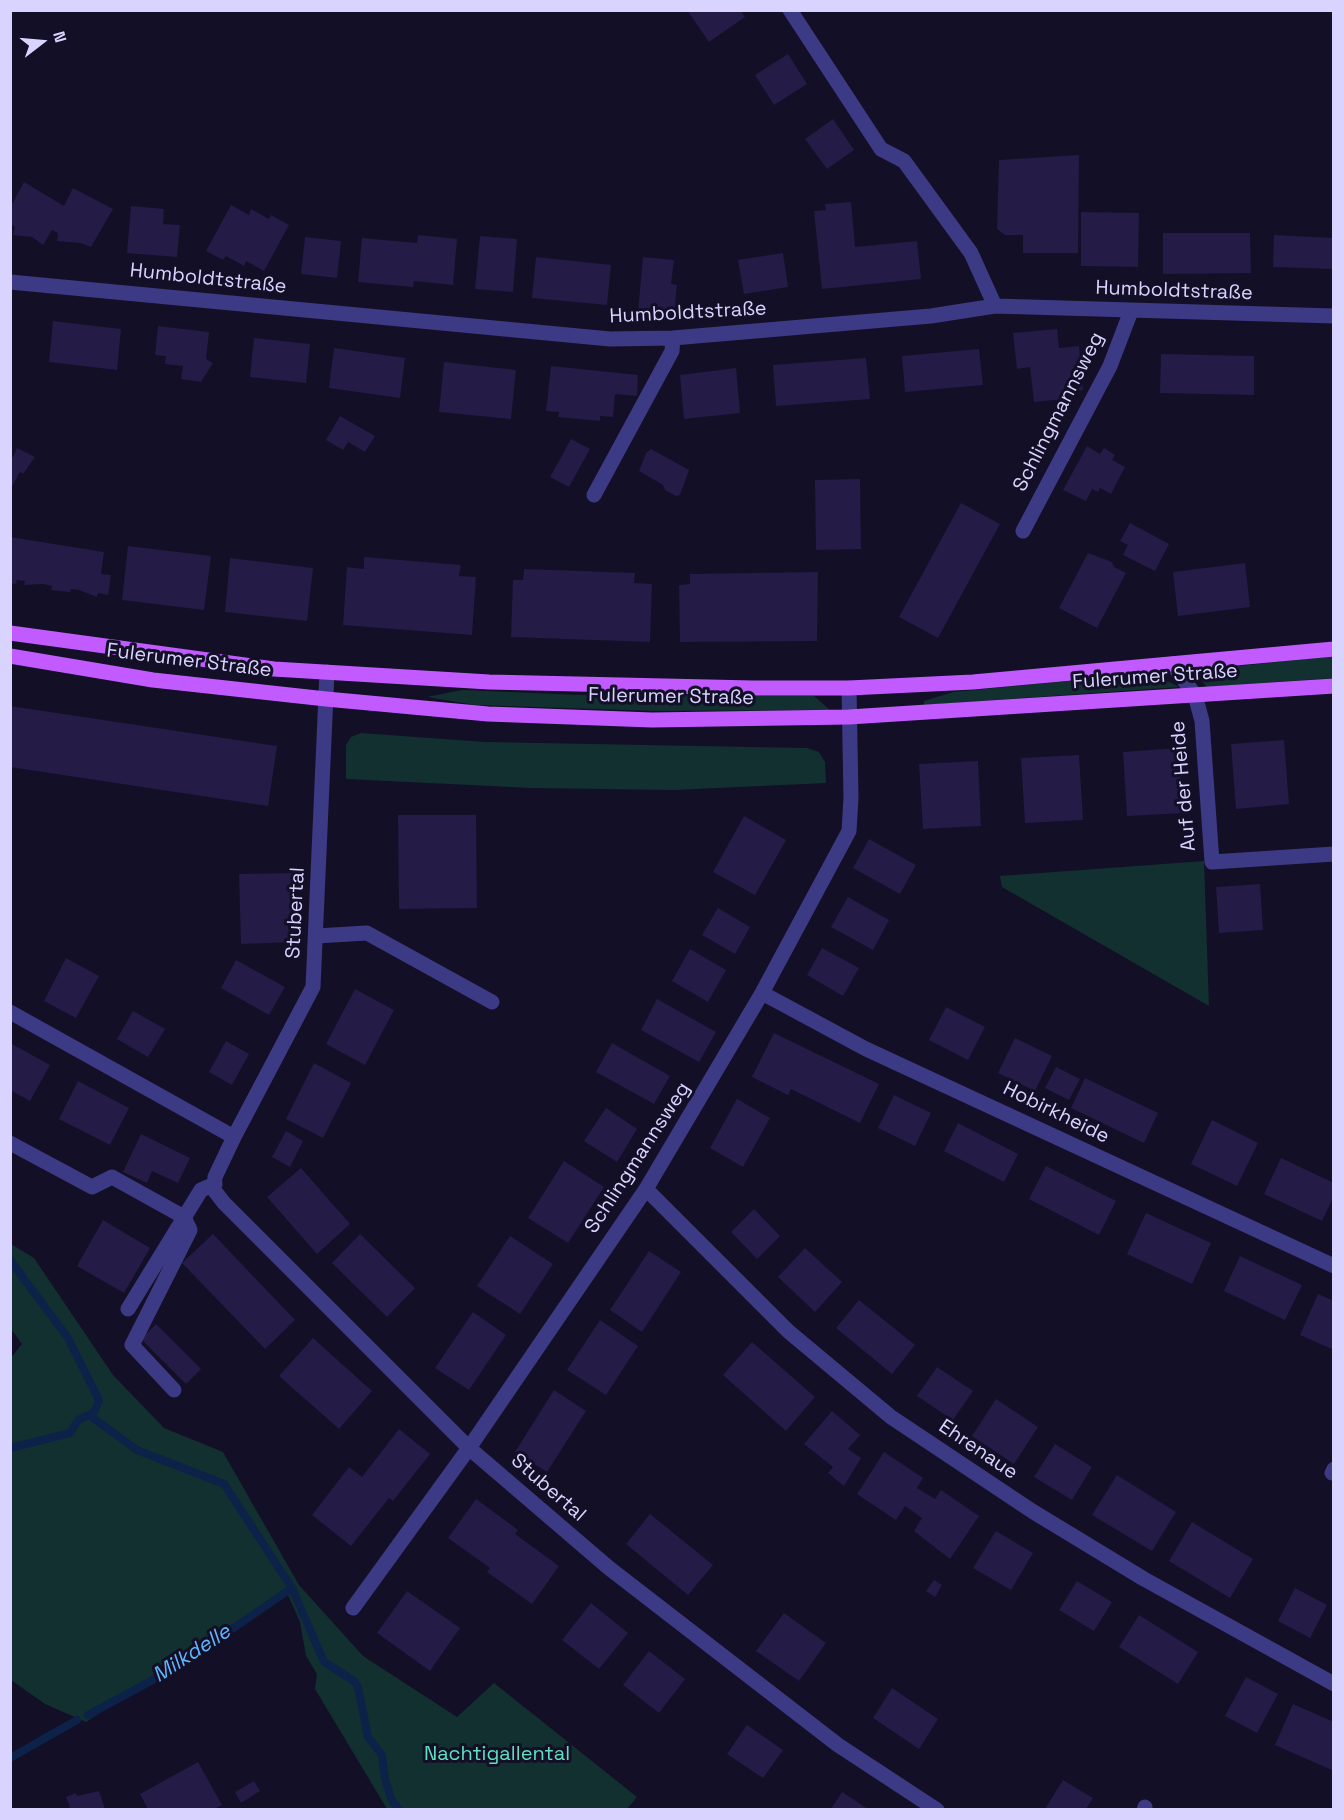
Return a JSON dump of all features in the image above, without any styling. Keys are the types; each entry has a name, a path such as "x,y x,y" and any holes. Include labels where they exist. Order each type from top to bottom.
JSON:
{"main road":[{"name":"Fulerumer Straße","path":"10,633 263,668 575,685 849,688 973,682 1334,649"},
{"name":"Fulerumer Straße","path":"10,656 153,680 326,699 488,714 652,720 849,717 1334,686"}],"street":[{"path":"790,10 881,149 904,161 971,253 995,306"},
{"name":"Humboldtstraße","path":"10,282 610,339 673,338 932,316 995,306 1131,312 1334,316"},
{"name":"Schlingmannsweg","path":"1023,531 1110,366 1131,312"},
{"path":"594,495 672,351 673,338"},
{"name":"Auf der Heide","path":"1172,664 1195,695 1202,721 1212,862 1334,854"},
{"name":"Stubertal","path":"327,672 314,987 234,1137 215,1177 214,1190 224,1203 469,1448 609,1568 838,1745 937,1809"},
{"name":"Schlingmannsweg","path":"354,1608 469,1448 646,1189 762,993 849,831 851,798 849,688"},
{"path":"316,936 367,933 492,1002"},
{"name":"Hobirkheide","path":"762,993 866,1049 1334,1266"},
{"path":"10,1012 234,1137"},
{"path":"10,1143 92,1187 112,1177 184,1217 190,1230 132,1345 174,1390"},
{"path":"128,1309 201,1190 215,1184"},
{"name":"Ehrenaue","path":"646,1189 788,1331 891,1417 1032,1511 1173,1595 1334,1684"}],"green space":[{"path":"1333,656 1333,678 1207,687 1193,671"},
{"path":"1152,673 1179,687 924,705 924,701 953,692"},
{"path":"462,690 580,695 814,696 830,710 657,711 475,705 427,697"},
{"path":"361,733 485,742 807,748 819,752 825,762 826,783 674,790 532,788 346,779 346,745 351,737"},
{"path":"1204,861 1209,1006 1002,887 1000,876"},
{"name":"Nachtigallental","path":"11,1244 34,1258 113,1375 164,1428 223,1452 299,1585 363,1656 457,1717 494,1683 637,1797 627,1809 387,1809 315,1689 317,1674 306,1656 300,1622 287,1593 86,1722 45,1704 11,1680 10,1359 22,1344 11,1329"}],"building":[{"path":"687,10 740,10 745,17 709,42"},
{"path":"788,54 807,84 774,105 755,75"},
{"path":"833,119 854,150 827,169 805,139"},
{"path":"1079,155 1078,253 1023,253 1023,235 1005,235 997,229 999,160"},
{"path":"24,182 64,206 73,188 113,209 91,247 80,243 57,241 58,233 52,230 43,245 32,237 13,235 15,227 10,224 10,208"},
{"path":"851,202 855,247 917,241 921,279 822,289 814,211 826,210 825,204"},
{"path":"231,205 249,215 251,209 269,219 271,215 289,225 264,271 246,261 244,266 226,256 223,260 206,251"},
{"path":"131,206 164,209 163,224 180,225 177,257 127,253"},
{"path":"1081,212 1139,213 1138,267 1081,266"},
{"path":"1163,233 1250,233 1251,273 1163,274"},
{"path":"418,235 457,239 453,285 414,281 413,287 358,282 362,238 417,243"},
{"path":"1274,235 1334,238 1334,269 1273,267"},
{"path":"480,236 517,239 513,292 475,289"},
{"path":"305,237 341,241 337,278 301,274"},
{"path":"783,253 788,287 744,294 738,260"},
{"path":"536,257 611,265 607,305 532,298"},
{"path":"643,257 674,260 671,284 677,285 674,316 638,312"},
{"path":"53,321 121,329 117,370 49,362"},
{"path":"158,326 209,332 206,359 213,363 201,382 181,379 183,366 165,364 166,356 155,355"},
{"path":"1057,329 1059,348 1079,346 1083,390 1063,392 1064,399 1034,402 1030,367 1017,369 1013,333"},
{"path":"254,338 310,344 306,383 250,377"},
{"path":"334,348 405,358 400,398 329,388"},
{"path":"979,349 983,385 905,392 902,356"},
{"path":"1161,354 1254,356 1254,395 1160,393"},
{"path":"866,358 870,399 776,406 773,365"},
{"path":"444,362 516,370 511,419 439,412"},
{"path":"551,366 638,375 637,396 615,394 613,417 600,416 600,421 558,417 559,412 546,411"},
{"path":"736,368 740,413 684,419 680,375"},
{"path":"340,416 375,436 365,452 348,442 343,450 326,440"},
{"path":"571,439 590,449 569,487 550,477"},
{"path":"1087,446 1100,454 1104,448 1115,455 1112,460 1125,467 1111,494 1100,488 1098,492 1092,489 1086,501 1063,490"},
{"path":"17,448 35,457 23,474 20,472 10,490 10,456 13,457"},
{"path":"651,449 689,470 680,495 676,496 665,490 663,485 639,471 646,453"},
{"path":"860,479 861,549 816,550 815,480"},
{"path":"961,503 1000,524 938,638 899,617"},
{"path":"1130,523 1169,544 1155,571 1123,555 1128,545 1120,541"},
{"path":"10,537 104,552 101,574 111,575 108,595 98,593 97,597 79,590 71,589 70,592 51,590 52,586 24,585 25,581 17,580 16,584 10,583"},
{"path":"128,546 211,556 204,610 122,600"},
{"path":"1088,553 1112,562 1114,567 1126,573 1097,628 1059,608"},
{"path":"364,557 461,565 459,576 476,577 472,635 343,625 347,567 364,569"},
{"path":"230,558 313,568 307,621 225,612"},
{"path":"1245,563 1250,607 1178,616 1173,572"},
{"path":"524,569 635,573 634,583 652,584 650,642 511,637 513,580 523,580"},
{"path":"818,572 817,641 680,642 679,585 690,584 690,574"},
{"path":"10,706 277,746 268,806 10,767"},
{"path":"1284,740 1289,804 1236,809 1231,744"},
{"path":"1178,748 1183,813 1127,816 1123,752"},
{"path":"1079,755 1083,820 1025,823 1021,758"},
{"path":"978,761 981,826 923,829 919,764"},
{"path":"398,815 476,815 477,908 399,909"},
{"path":"744,816 786,840 755,895 713,872"},
{"path":"869,839 916,865 900,894 853,868"},
{"path":"292,873 294,942 241,944 239,874"},
{"path":"1260,884 1263,930 1219,933 1216,887"},
{"path":"848,897 889,920 873,950 831,927"},
{"path":"718,908 750,927 735,954 702,935"},
{"path":"822,948 859,968 843,996 807,975"},
{"path":"690,949 726,970 708,1002 672,981"},
{"path":"66,958 99,976 76,1018 44,1001"},
{"path":"236,960 285,987 269,1015 221,988"},
{"path":"355,989 394,1010 365,1065 326,1044"},
{"path":"657,999 716,1032 699,1062 641,1030"},
{"path":"946,1007 985,1027 968,1060 929,1040"},
{"path":"133,1011 165,1029 148,1057 117,1039"},
{"path":"774,1033 879,1084 860,1123 791,1089 788,1095 752,1077"},
{"path":"1015,1038 1052,1056 1035,1091 998,1073"},
{"path":"226,1041 249,1054 232,1085 209,1072"},
{"path":"10,1043 50,1065 30,1101 10,1090"},
{"path":"612,1043 670,1076 654,1104 596,1072"},
{"path":"314,1063 351,1083 323,1138 286,1119"},
{"path":"1056,1067 1080,1079 1069,1100 1045,1088"},
{"path":"1085,1078 1158,1113 1144,1143 1071,1108"},
{"path":"78,1081 129,1108 110,1145 59,1119"},
{"path":"894,1095 931,1113 915,1146 878,1128"},
{"path":"737,1099 770,1118 743,1167 710,1148"},
{"path":"606,1108 637,1129 617,1162 584,1141"},
{"path":"1212,1120 1258,1143 1237,1186 1191,1164"},
{"path":"958,1123 1018,1154 1004,1182 944,1151"},
{"path":"286,1131 303,1141 290,1167 272,1157"},
{"path":"141,1134 190,1158 178,1183 152,1171 147,1183 123,1172"},
{"path":"1281,1158 1334,1183 1334,1196 1322,1221 1264,1194"},
{"path":"564,1161 604,1187 568,1243 528,1218"},
{"path":"1046,1166 1116,1201 1099,1235 1029,1199"},
{"path":"301,1168 350,1224 317,1254 267,1197"},
{"path":"754,1209 780,1236 757,1259 731,1232"},
{"path":"1146,1213 1211,1243 1192,1284 1127,1254"},
{"path":"103,1220 150,1248 124,1293 77,1266"},
{"path":"213,1234 295,1320 265,1349 182,1263"},
{"path":"360,1234 415,1288 387,1317 332,1263"},
{"path":"510,1236 553,1264 520,1314 477,1286"},
{"path":"805,1248 842,1282 815,1312 778,1277"},
{"path":"649,1251 681,1272 642,1332 610,1310"},
{"path":"1240,1256 1302,1285 1285,1320 1224,1291"},
{"path":"1318,1294 1334,1301 1334,1350 1300,1335"},
{"path":"859,1300 915,1345 892,1374 836,1328"},
{"path":"473,1312 506,1335 469,1390 435,1368"},
{"path":"600,1320 638,1346 606,1395 567,1370"},
{"path":"156,1324 201,1369 186,1384 141,1339"},
{"path":"313,1338 372,1391 339,1429 279,1376"},
{"path":"752,1342 815,1397 786,1431 723,1375"},
{"path":"937,1367 973,1391 953,1420 917,1396"},
{"path":"554,1390 586,1411 547,1472 515,1452"},
{"path":"996,1399 1038,1427 1014,1464 972,1436"},
{"path":"832,1411 860,1435 848,1449 861,1458 844,1486 828,1473 833,1467 804,1444"},
{"path":"399,1429 430,1454 393,1501 389,1498 351,1546 312,1515 349,1467 362,1477"},
{"path":"1055,1444 1092,1467 1072,1500 1034,1477"},
{"path":"884,1452 923,1478 917,1488 935,1499 941,1490 979,1516 950,1559 914,1531 922,1518 905,1506 896,1520 857,1494"},
{"path":"1117,1475 1176,1512 1152,1551 1092,1515"},
{"path":"476,1499 518,1530 515,1534 559,1566 532,1604 487,1572 490,1568 448,1538"},
{"path":"650,1514 713,1565 688,1595 626,1544"},
{"path":"1192,1522 1253,1559 1230,1598 1169,1561"},
{"path":"996,1531 1033,1553 1011,1590 973,1568"},
{"path":"934,1580 942,1585 935,1597 926,1591"},
{"path":"1077,1581 1112,1602 1094,1631 1059,1610"},
{"path":"1295,1588 1327,1605 1310,1638 1278,1621"},
{"path":"407,1591 460,1628 430,1671 377,1633"},
{"path":"591,1603 628,1633 599,1669 562,1640"},
{"path":"784,1613 826,1643 799,1681 756,1651"},
{"path":"1139,1615 1198,1652 1178,1684 1119,1647"},
{"path":"649,1651 685,1679 659,1713 623,1685"},
{"path":"1246,1677 1278,1694 1257,1733 1225,1716"},
{"path":"892,1688 938,1719 919,1749 873,1718"},
{"path":"1293,1704 1334,1722 1334,1771 1275,1745"},
{"path":"747,1725 783,1750 763,1778 727,1754"},
{"path":"198,1762 222,1805 214,1809 148,1809 140,1794"},
{"path":"1063,1780 1093,1798 1086,1809 1045,1809"},
{"path":"254,1781 260,1791 241,1803 235,1792"},
{"path":"99,1791 105,1809 65,1809 70,1807 66,1797 76,1793 77,1796"},
{"path":"842,1792 868,1809 831,1809"}],"waterway":[{"path":"10,1260 68,1338 99,1400 94,1412 89,1415 137,1450 224,1484 292,1588 324,1662 354,1681 358,1687 368,1737 382,1755 385,1779 391,1798 399,1810"},
{"path":"10,1448 70,1433 78,1420 89,1415"},
{"name":"Milkdelle","path":"88,1715 175,1668 292,1588"},
{"name":"Milkdelle","path":"10,1758 77,1720"}]}
